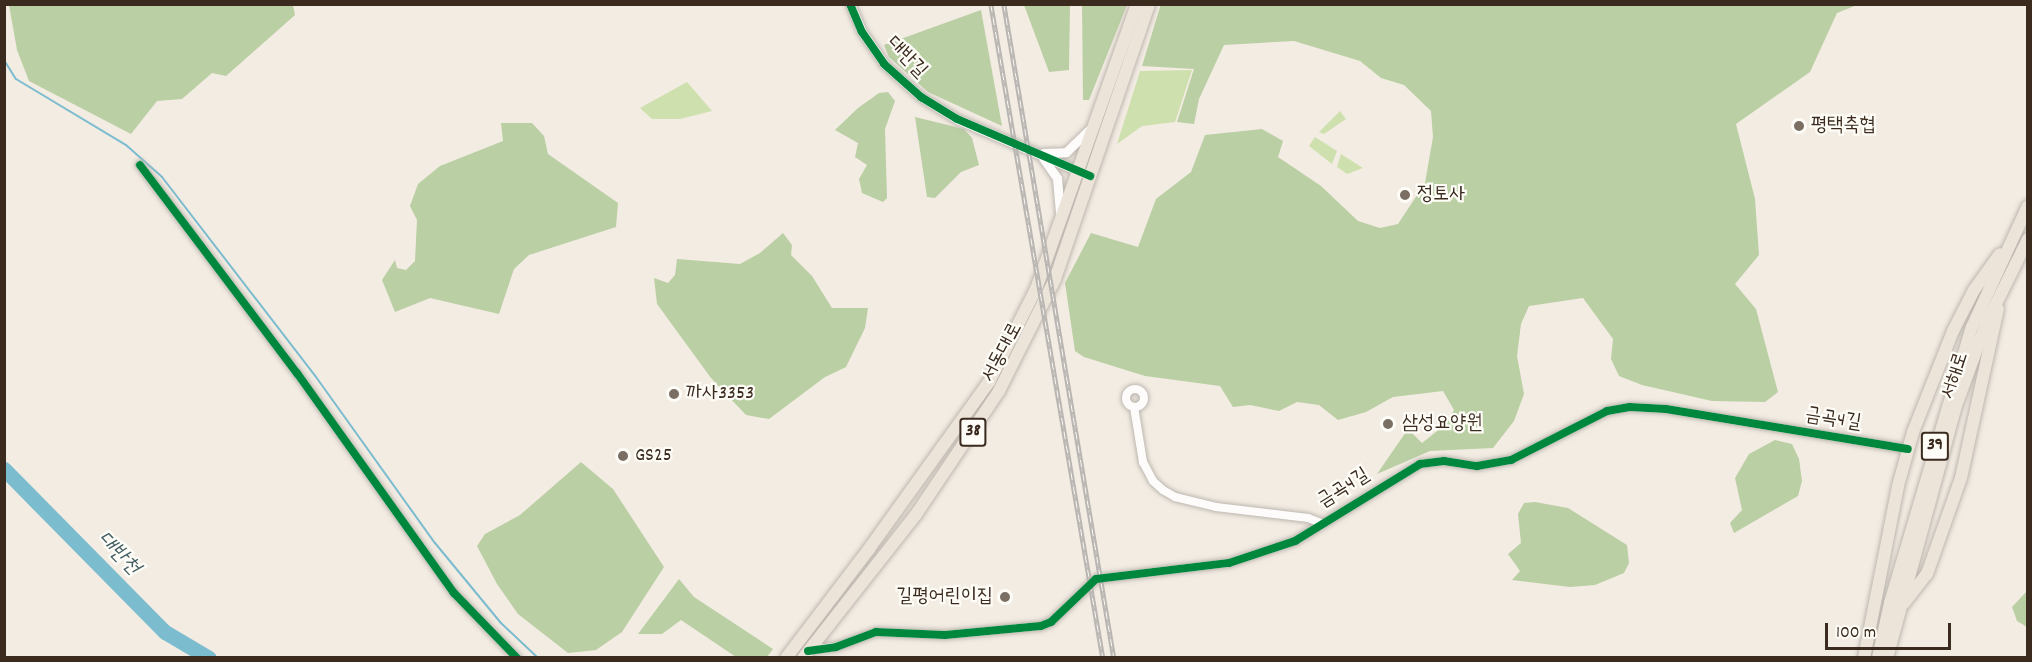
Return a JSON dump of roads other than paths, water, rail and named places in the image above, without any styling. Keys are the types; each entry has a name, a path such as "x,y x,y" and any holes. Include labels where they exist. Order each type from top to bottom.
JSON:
{"main road":[{"name":"서동대로","path":"806,654 917,513 999,391 1055,279 1086,172 1097,122 1137,4"},
{"name":"서동대로","path":"786,657 869,549 989,382 1036,289 1059,226 1086,172 1149,4"},
{"name":"서해로","path":"1878,657 1890,603 1972,327 2028,206"},
{"name":"서해로","path":"1887,657 1956,406 2002,290 2028,239"},
{"path":"1864,657 1908,449 1953,331 1974,290 2011,242"},
{"path":"1900,608 1927,574 1958,488 2002,290"}],"street":[{"name":"대반길","path":"850,4 862,33 884,64 921,97 957,119 1008,135 1042,155 1086,172"},
{"path":"1059,226 1059,185 1042,155 1055,155 1070,149 1097,122"},
{"path":"140,165 297,373 454,593 518,657"},
{"path":"1134,407 1147,472 1169,494 1216,507 1308,518 1321,523"},
{"name":"금곡4길","path":"806,654 876,632 945,635 1041,626 1051,622 1096,579 1229,563 1295,541 1420,464 1444,460 1477,466 1511,460 1607,411 1630,407 1666,409 1908,449"}],"waterway":[{"path":"4,60 16,79 126,145 162,177 316,377 435,543 501,623 538,658"},
{"name":"대반천","path":"4,469 165,632 209,658"}],"railway":[{"path":"991,4 1103,658"},
{"path":"1004,4 1114,658"}],"place":[{"name":"평택축협","path":"1799,126"},
{"name":"정토사","path":"1405,195"},
{"name":"까사3353","path":"674,394"},
{"name":"삼성요양원","path":"1388,424"},
{"name":"GS25","path":"623,456"},
{"name":"길평어린이집","path":"1005,597"}]}
